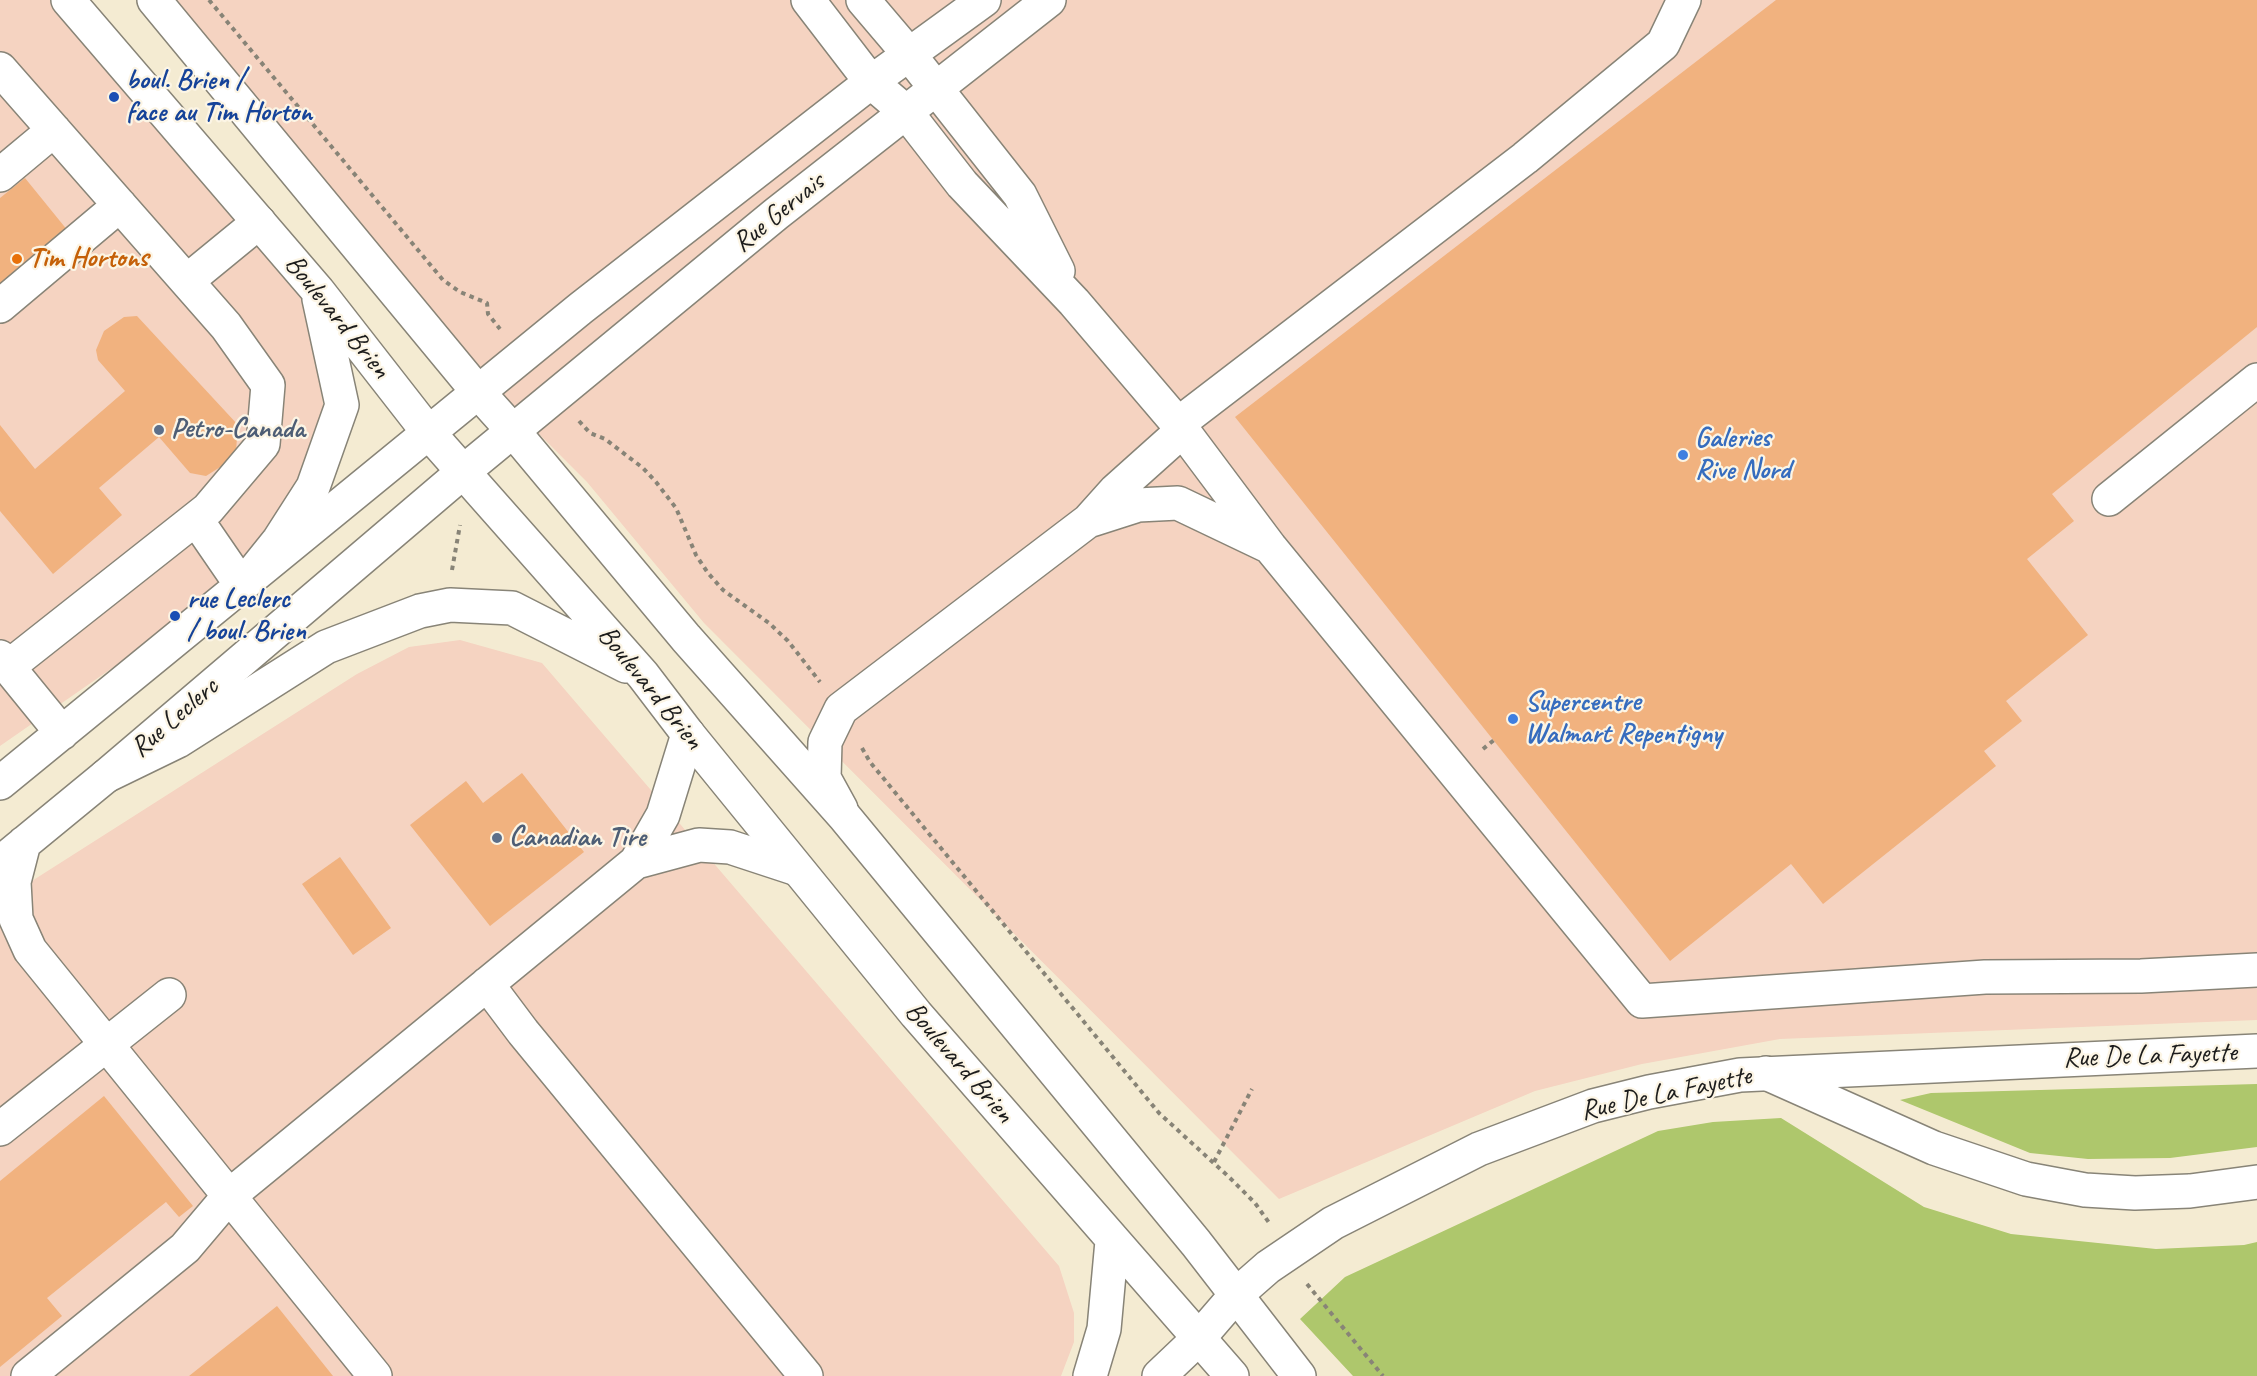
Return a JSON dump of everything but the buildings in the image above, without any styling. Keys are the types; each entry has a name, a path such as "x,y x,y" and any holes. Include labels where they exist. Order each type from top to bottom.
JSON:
{"main road":[{"name":"Boulevard Brien","path":"69,0 318,291 428,432 643,675 688,734 923,1023 1232,1376"},
{"name":"Boulevard Brien","path":"154,0 478,392 686,638 844,816 1196,1243 1299,1376"},
{"path":"808,0 871,82 906,112 962,184 1074,302 1180,427 1270,547 1642,1000 1985,978 2141,976 2257,970"},
{"path":"863,0 908,53 1020,195 1074,302"},
{"name":"Rue Gervais","path":"478,392 908,53 984,0"},
{"name":"Rue Gervais","path":"514,432 776,214 1049,0"},
{"path":"844,816 824,778 825,742 841,709 1088,521 1180,427 1525,158 1663,44 1684,0"},
{"path":"0,69 226,326 268,385 263,444 208,509 4,662 62,733"},
{"path":"0,174 54,130"},
{"path":"0,306 120,205"},
{"path":"187,281 259,222"},
{"path":"195,519 242,586 279,540 313,487 342,405 318,291"},
{"path":"2109,499 2257,381"},
{"name":"Rue Leclerc","path":"0,783 478,392"},
{"name":"Rue Leclerc","path":"12,853 106,777 463,472 514,432"},
{"path":"1088,521 1138,505 1178,503 1270,547"},
{"path":"106,777 178,741 326,646 420,611 450,605 512,608 643,675"},
{"path":"28,1376 185,1248 229,1196 636,862 663,815 688,734"},
{"path":"636,862 699,845 730,847 797,869"},
{"path":"12,853 16,919 30,950 375,1376"},
{"path":"0,931 30,950"},
{"path":"487,984 523,1032 806,1376"},
{"path":"0,1129 170,995"},
{"name":"Rue De La Fayette","path":"1159,1376 1198,1339 1236,1295 1287,1253 1333,1223 1479,1149 1568,1114 1616,1100 1711,1079 1766,1073 2257,1051"},
{"path":"1766,1073 1934,1148 1994,1170 2036,1181 2085,1190 2135,1193 2190,1191 2257,1182"},
{"path":"1090,1376 1104,1329 1112,1241"}],"path":[{"path":"209,0 443,280 460,292 487,303 488,314"},
{"path":"590,433 604,439 656,482 676,508 696,555 708,573 723,590 769,623 788,641 822,685"},
{"path":"450,580 458,525 465,523"},
{"path":"861,744 870,762 1145,1097 1176,1131 1214,1162 1255,1203 1270,1223"},
{"path":"1214,1162 1252,1089"},
{"path":"1311,1290 1383,1376"}],"shaded area":[{"path":"0,0 61,0 304,293 325,415 299,489 236,582 0,746"},
{"path":"154,0 2257,0 2257,1020 1780,1039 1642,1064 1535,1091 1279,1199 704,623 587,482 386,281"},
{"path":"460,640 542,663 1059,1266 1074,1313 1074,1342 1061,1376 0,1376 0,907 35,879 357,674 409,647"}],"green space":[{"path":"2257,1084 2257,1147 2170,1158 2088,1159 2030,1153 1900,1100 1931,1093"},
{"path":"1781,1118 1924,1207 2011,1234 2156,1249 2244,1245 2257,1242 2257,1376 1353,1376 1300,1319 1345,1277 1658,1131 1713,1122"}],"place":[{"name":"boul. Brien / face au Tim Horton","path":"114,97"},
{"name":"Tim Hortons","path":"17,259"},
{"name":"Petro-Canada","path":"159,430"},
{"name":"Galeries Rive Nord","path":"1683,455"},
{"name":"rue Leclerc / boul. Brien","path":"175,616"},
{"name":"Supercentre Walmart Repentigny","path":"1513,719"},
{"name":"Canadian Tire","path":"497,838"}]}
